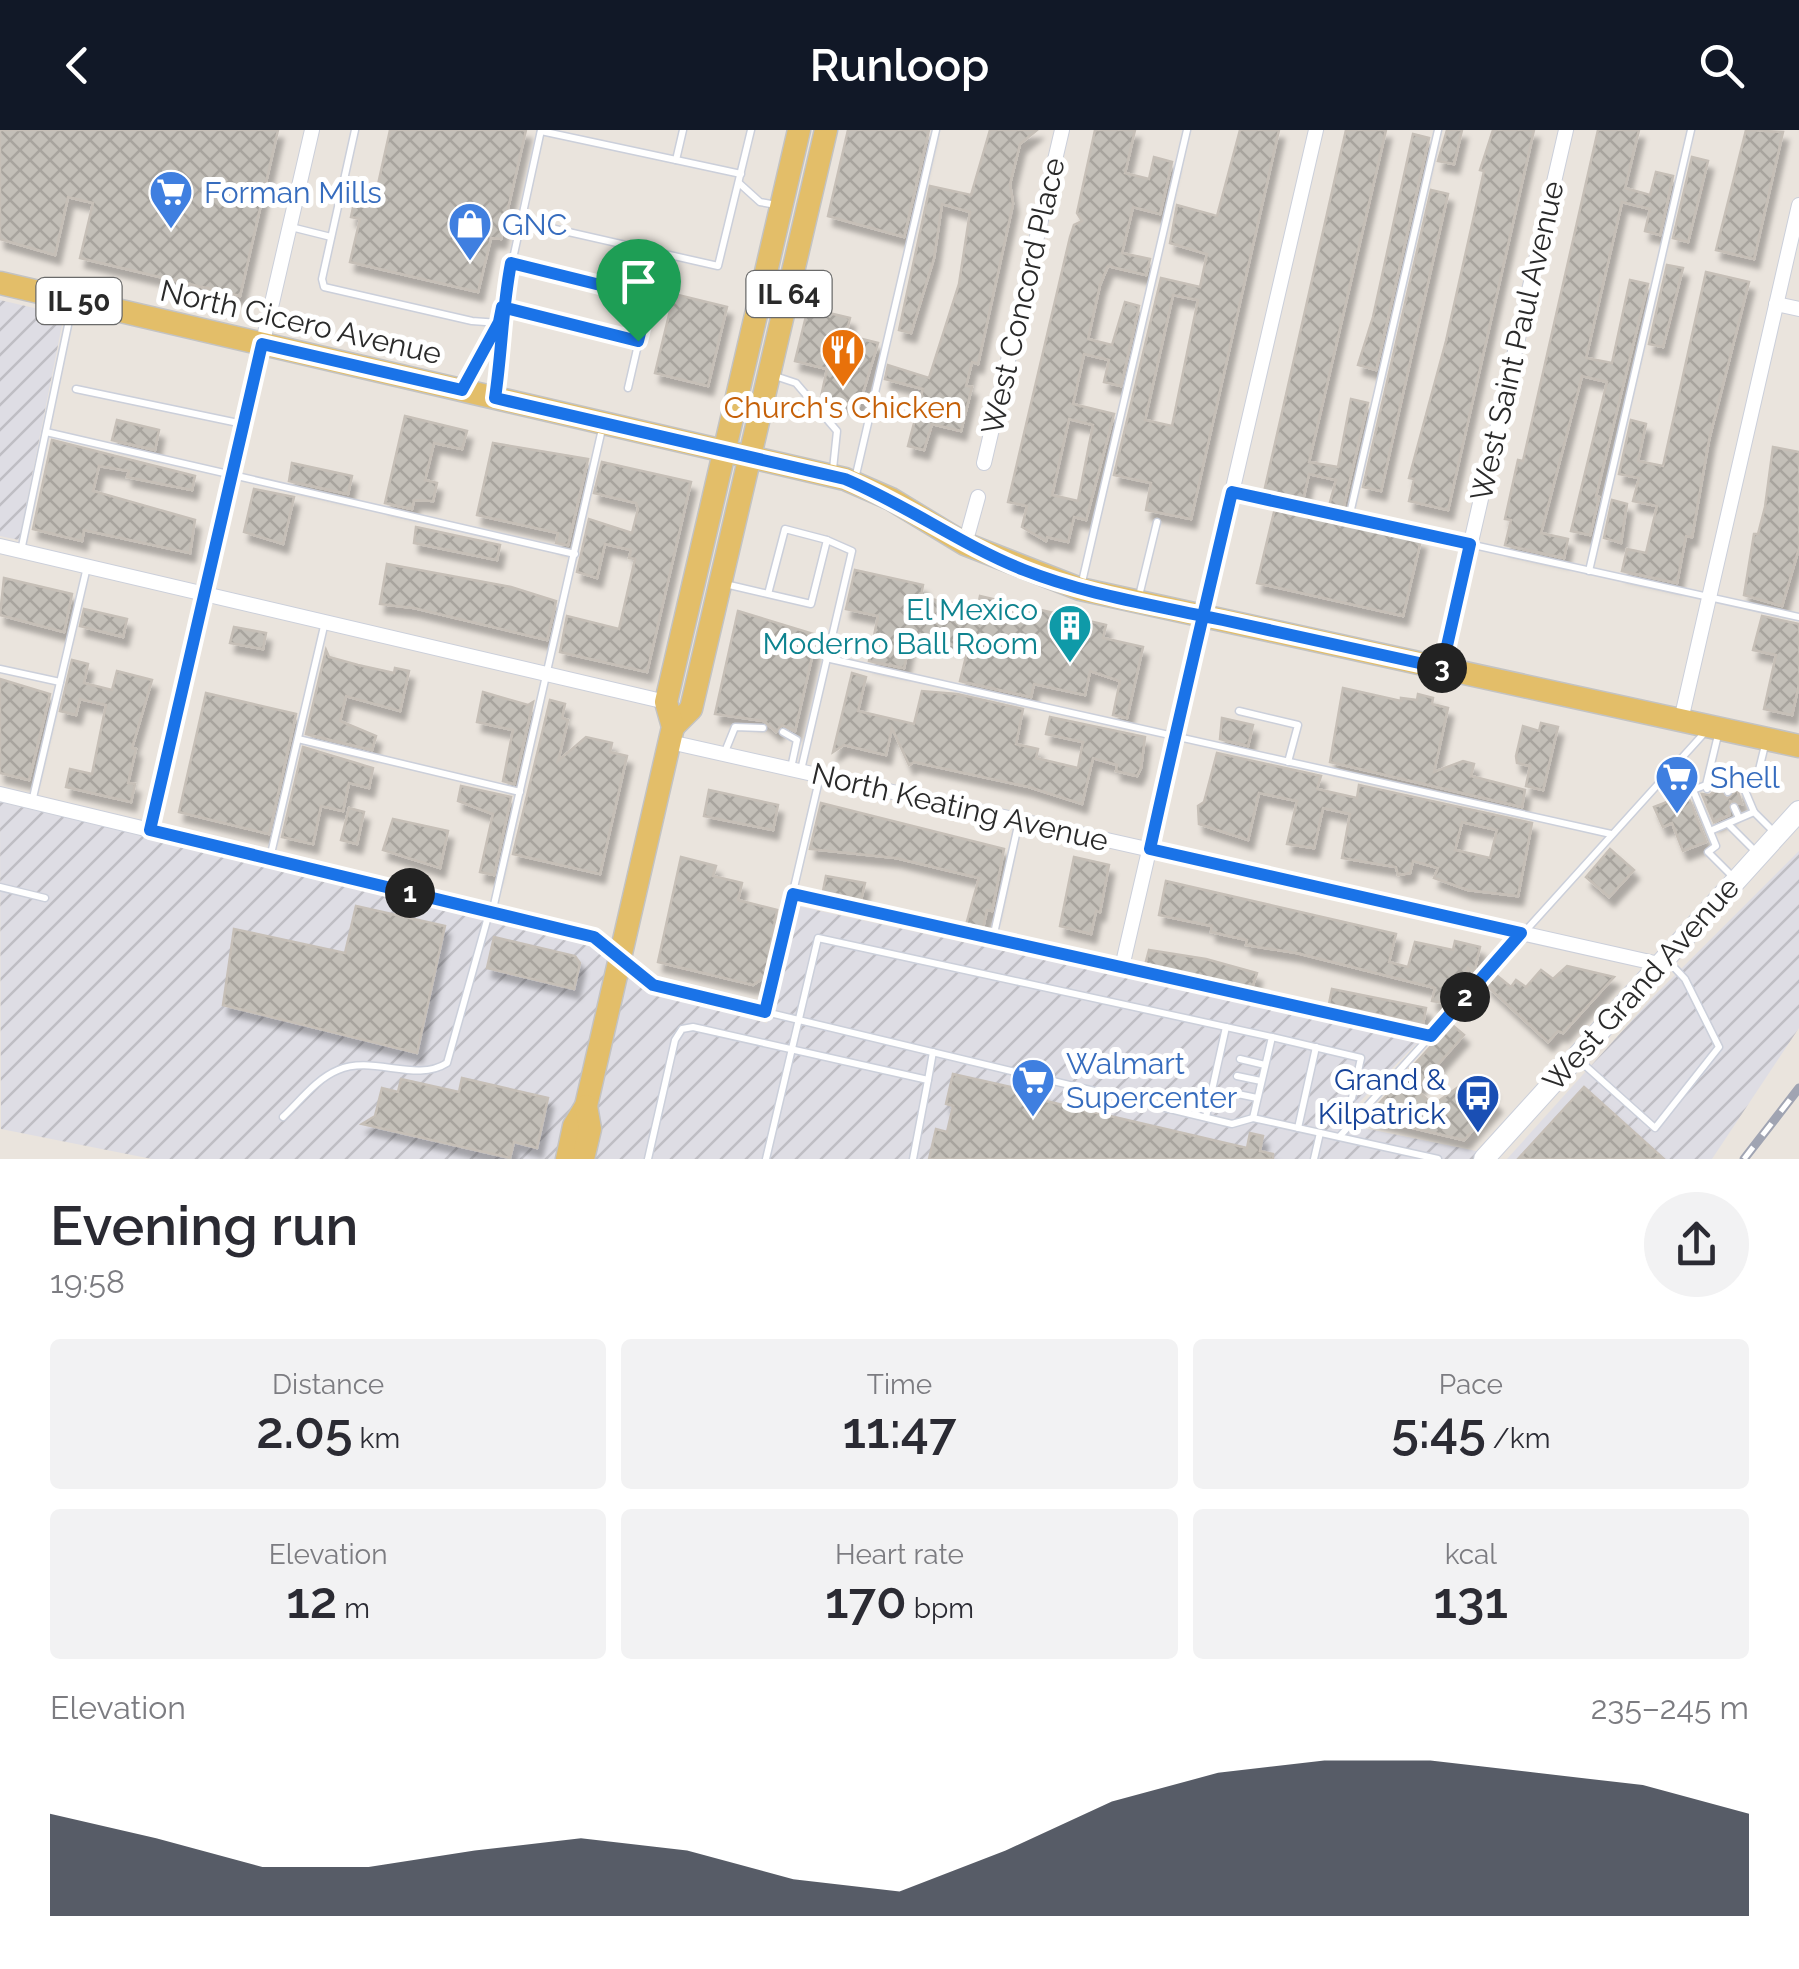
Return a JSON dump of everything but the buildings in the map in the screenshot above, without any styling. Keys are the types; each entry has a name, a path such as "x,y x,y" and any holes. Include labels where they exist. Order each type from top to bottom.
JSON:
{"main road":[{"name":"IL 64","path":"566,1159 574,1126 586,1106 672,734 666,702 798,130"},
{"name":"IL 64","path":"672,734 691,709 826,130"},
{"name":"North Cicero Avenue","path":"0,282 843,480 891,498 965,544 1080,590 1799,746"},
{"name":"West Grand Avenue","path":"1484,1159 1758,854 1791,825"},
{"name":"IL 64","path":"583,1159 590,1130 586,1106"}],"street":[{"path":"150,830 312,130"},
{"name":"West Concord Place","path":"984,463 1062,130"},
{"path":"1122,967 1316,130"},
{"name":"West Saint Paul Avenue","path":"1442,668 1566,130"},
{"path":"1681,720 1799,205"},
{"path":"1776,304 1799,309"},
{"path":"965,544 978,497"},
{"path":"0,546 666,702"},
{"name":"North Keating Avenue","path":"672,734 724,754 1521,933 1662,961"},
{"path":"0,794 594,937 620,958"}],"lane":[{"path":"355,130 322,278 324,287 472,321 499,322"},
{"path":"676,160 682,130"},
{"path":"520,221 718,266 751,130"},
{"path":"843,480 936,130"},
{"path":"1080,590 1187,130"},
{"path":"1349,518 1438,130"},
{"path":"1590,571 1691,130"},
{"path":"462,390 499,322 541,131 741,174"},
{"path":"739,183 760,202 781,206"},
{"path":"290,227 331,237"},
{"path":"511,263 649,297 628,388"},
{"path":"21,550 73,300"},
{"path":"502,307 638,341"},
{"path":"495,398 504,335 499,322"},
{"path":"770,375 796,383 837,431 843,480"},
{"path":"76,388 244,424"},
{"path":"284,1117 336,1070 382,1064 421,1070 447,1064 491,912 604,423"},
{"path":"46,432 575,554"},
{"path":"1232,492 1799,617"},
{"path":"1138,602 1157,522"},
{"path":"768,594 786,529 827,540 852,552 796,770"},
{"path":"721,582 811,604 827,540"},
{"path":"32,802 87,566"},
{"path":"270,859 325,621"},
{"path":"826,658 1611,834"},
{"path":"0,669 60,682"},
{"path":"1238,711 1298,726 1288,762"},
{"path":"724,754 735,727 764,728"},
{"path":"1707,787 1715,728"},
{"path":"1339,1137 1611,834 1715,728"},
{"path":"783,732 797,740 796,770"},
{"path":"298,739 520,792"},
{"path":"1736,880 1708,852 1716,846 1693,790 1738,774 1757,778 1766,739"},
{"path":"1738,774 1754,812"},
{"path":"765,1012 820,776"},
{"path":"1724,779 1728,792"},
{"path":"1734,807 1739,818"},
{"path":"1710,832 1754,812 1791,825"},
{"path":"993,938 1019,820"},
{"path":"1724,825 1758,854"},
{"path":"0,888 45,898"},
{"path":"793,894 1431,1036"},
{"path":"766,1159 818,938 1361,1058 1352,1098"},
{"path":"620,958 653,985 1232,1124 1252,1118 1438,1159"},
{"path":"1576,1056 1655,1128 1720,1048 1685,979 1662,961"},
{"path":"648,1159 674,1040 682,1029 693,1027 928,1080"},
{"path":"1206,1117 1224,1055 1226,1027"},
{"path":"1252,1118 1272,1037"},
{"path":"1298,1128 1316,1047"},
{"path":"913,1159 932,1052"},
{"path":"1240,1059 1265,1065"},
{"path":"1237,1076 1261,1081"},
{"path":"1233,1092 1258,1098"},
{"path":"1314,1159 1320,1133"}],"shaded area":[{"path":"0,300 64,315 19,540 0,536"},
{"path":"0,802 589,941 656,993 767,1023 797,906 1419,1041 1339,1123 1481,1152 1474,1159 152,1159 1,1129"},
{"path":"1799,851 1799,1028 1712,1159 1507,1159 1652,998"}],"railway":[{"path":"1744,1159 1799,1088"}],"place":[{"name":"Forman Mills","path":"171,230"},
{"name":"GNC","path":"470,262"},
{"name":"Church's Chicken","path":"843,388"},
{"name":"El Mexico Moderno Ball Room","path":"1070,664"},
{"name":"Shell","path":"1677,815"},
{"name":"Walmart Supercenter","path":"1033,1118"},
{"name":"Grand & Kilpatrick","path":"1478,1134"}],"route":[{"path":"638,341 502,307 499,322 462,390 262,344 150,830 594,937 653,985 765,1012 793,894 1431,1036 1521,933 1150,849 1203,616 1232,492 1470,544 1442,668 1223,620 1203,616 1080,590 965,544 891,498 845,479 495,398 504,335 499,322 502,307 511,263 649,297 638,341"}]}
